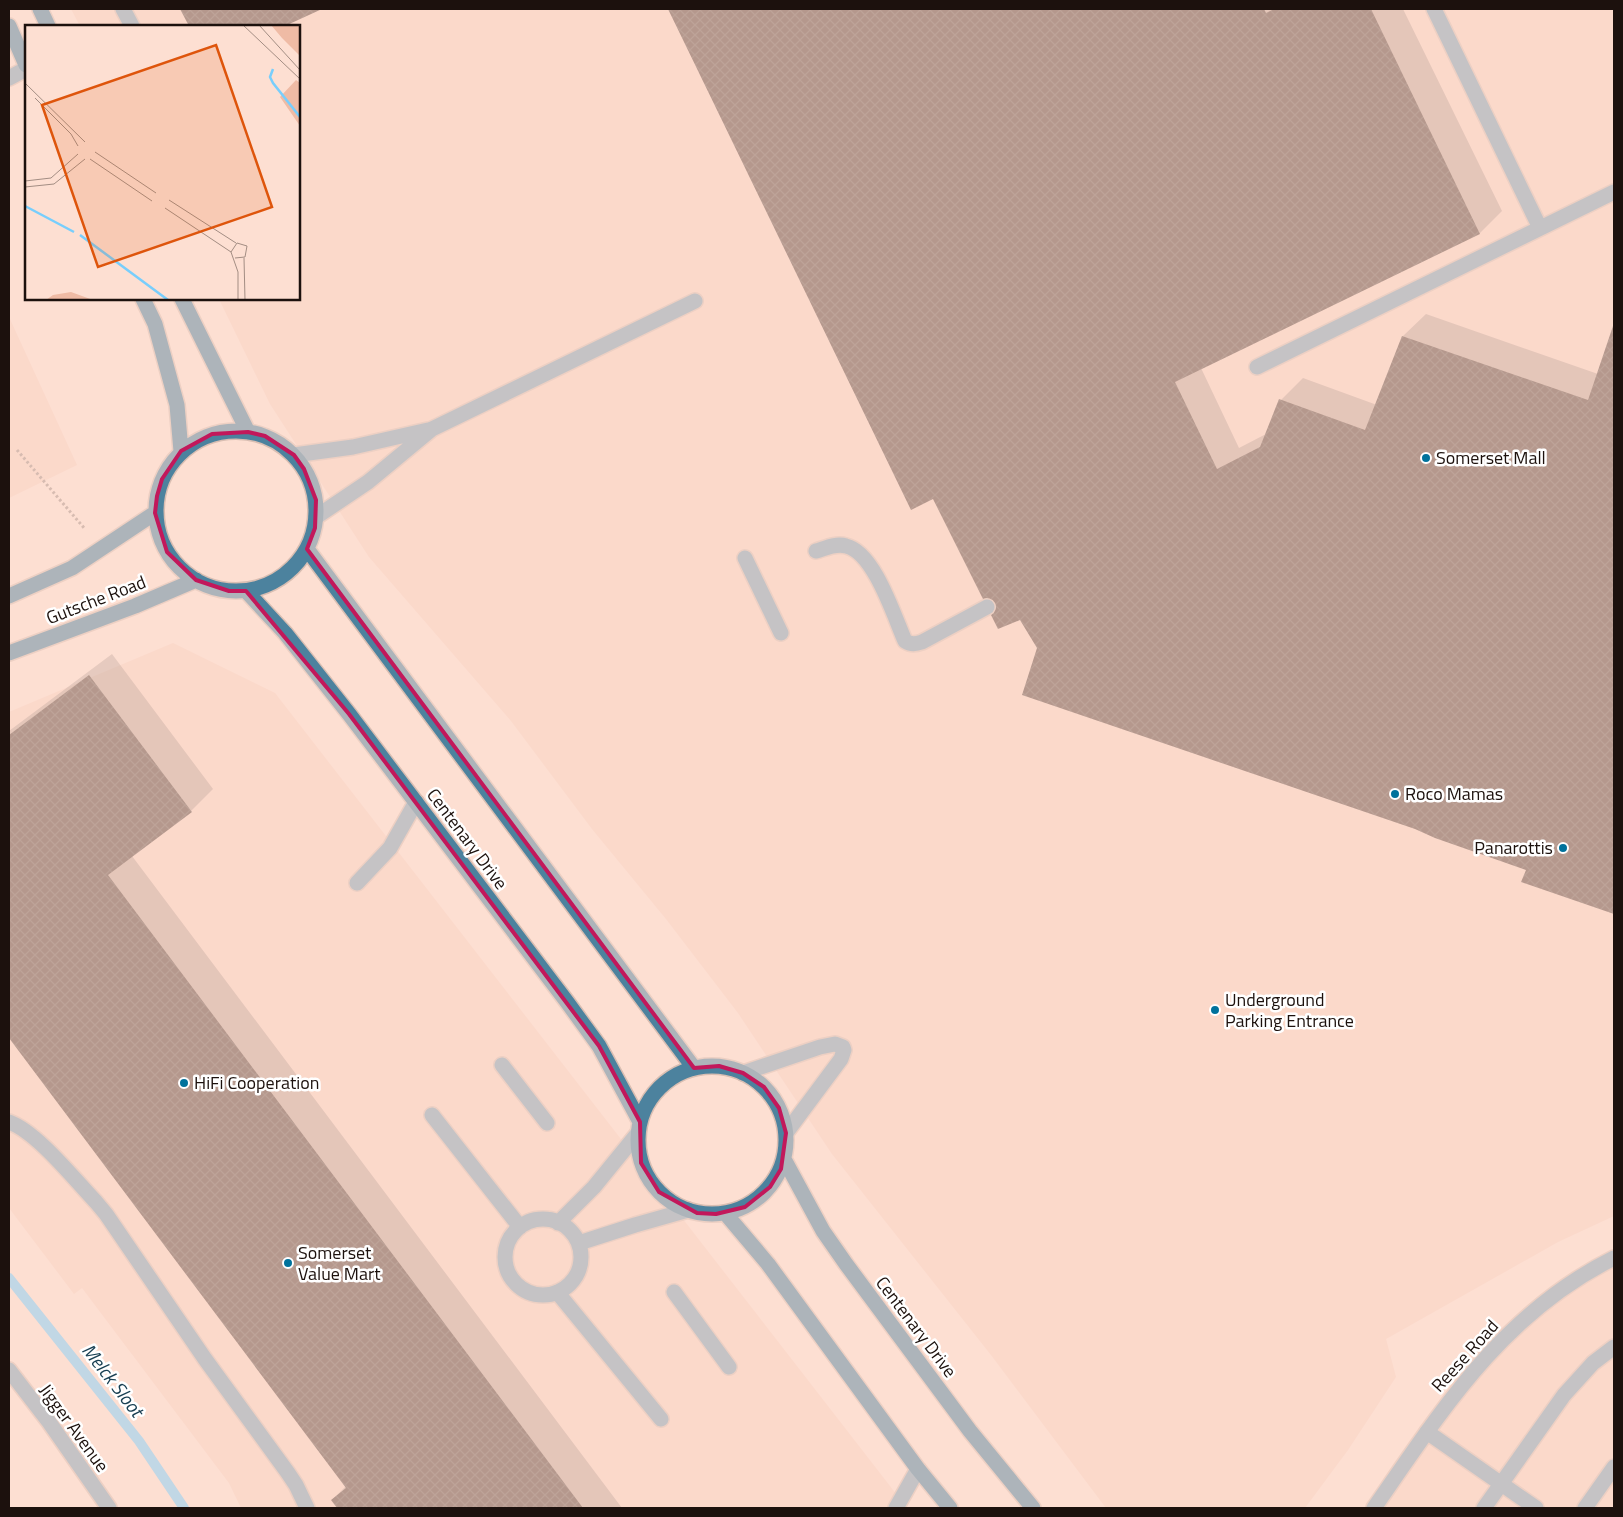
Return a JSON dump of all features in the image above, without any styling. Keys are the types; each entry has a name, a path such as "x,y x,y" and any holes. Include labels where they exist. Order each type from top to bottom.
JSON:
{"street":[{"path":"40,9 48,25"},
{"path":"123,9 131,25"},
{"path":"1434,9 1540,228"},
{"path":"9,26 25,63"},
{"path":"9,78 25,70"},
{"path":"1256,367 1614,192"},
{"path":"143,300 155,324 177,405 181,451"},
{"path":"182,300 248,432"},
{"path":"294,455 353,447 432,429 695,301"},
{"path":"316,517 368,482 432,429"},
{"path":"230,431 248,432 273,440 294,455 312,484 316,500 315,528 307,549 296,565 282,577 264,586 246,591 228,591 211,588 179,568 167,552 158,533 155,513 162,479 181,451 196,441 212,434 230,431"},
{"name":"Gutsche Road","path":"9,596 72,568 155,513"},
{"path":"816,552 831,546 846,546 856,550 866,559 875,573 905,641 910,644 922,642 987,608"},
{"path":"307,549 694,1068"},
{"path":"745,558 781,633"},
{"name":"Gutsche Road","path":"9,653 135,606 196,580"},
{"name":"Centenary Drive","path":"246,591 292,642 416,802 599,1046 639,1127"},
{"path":"357,883 390,848 416,802"},
{"path":"743,1073 820,1047 835,1044 842,1047 844,1050 841,1058 786,1133"},
{"path":"502,1066 547,1123"},
{"path":"558,1223 594,1187 639,1127 646,1106 656,1092 673,1077 694,1068 719,1066 743,1073 764,1087 773,1097 784,1120 786,1133 784,1159 776,1179 763,1195 745,1207 725,1213 706,1214 688,1210 668,1200 652,1183 641,1163 639,1127"},
{"path":"432,1115 520,1227"},
{"path":"9,1122 34,1137 106,1214 204,1359 288,1473 307,1508"},
{"name":"Centenary Drive","path":"784,1159 822,1230 846,1264 970,1431 1032,1508"},
{"path":"579,1244 688,1210"},
{"path":"725,1213 768,1264 918,1469 950,1508"},
{"path":"539,1220 558,1223 567,1228 579,1244 581,1263 578,1273 566,1288 545,1295 532,1294 521,1288 512,1279 506,1267 505,1255 508,1242 520,1227 529,1222 539,1220"},
{"name":"Reese Road","path":"1374,1508 1426,1432 1461,1385 1489,1353 1531,1313 1564,1288 1614,1258"},
{"path":"557,1292 661,1419"},
{"path":"674,1292 729,1367"},
{"path":"1484,1508 1564,1394 1593,1363 1614,1347"},
{"name":"Jigger Avenue","path":"9,1370 49,1422 109,1508"},
{"path":"1426,1432 1536,1508"},
{"path":"1586,1508 1614,1468"},
{"path":"896,1508 918,1469"}],"path":[{"path":"17,450 102,549"}],"highlighted area":[{"path":"248,432 265,436 294,455 304,469 316,500 315,528 307,549 694,1068 719,1066 743,1073 764,1087 779,1108 786,1133 781,1169 770,1187 745,1207 716,1214 697,1213 659,1192 641,1163 640,1122 599,1046 349,714 246,591 229,591 196,580 167,552 155,513 157,496 162,479 181,451 212,434"}],"shaded area":[{"name":"Somerset Mall","path":"71,9 1614,9 1614,1216 1558,1242 1386,1339 1396,1377 1348,1450 1305,1508 1106,1508 991,1355 832,1154 738,1013 666,919 592,829 511,721 369,557 270,404 219,300 300,300 300,25 79,25"},
{"path":"9,317 77,465 9,498"},
{"path":"173,643 275,693 907,1508 241,1508 229,1483 82,1288 74,1294 9,1208 9,712"},
{"path":"1614,1260 1614,1508 1377,1508 1463,1387 1533,1314"}],"building":[{"path":"180,9 322,9 287,25 188,25"},
{"name":"Somerset Mall","path":"668,9 1264,9 1266,13 1274,9 1371,9 1480,234 1175,382 1217,469 1260,447 1279,399 1365,430 1402,336 1588,400 1614,323 1614,914 1521,882 1526,870 1435,838 1415,829 1022,695 1037,648 1020,620 998,629 933,499 911,510"},
{"name":"Somerset Value Mart","path":"89,675 192,812 108,875 583,1508 337,1508 331,1500 346,1488 9,1038 9,735"}],"waterway":[{"name":"Melck Sloot","path":"9,1278 139,1441 184,1508"}],"place":[{"name":"Somerset Mall","path":"1426,458"},
{"name":"Roco Mamas","path":"1395,794"},
{"name":"Panarottis","path":"1563,848"},
{"name":"Underground Parking Entrance","path":"1215,1010"},
{"name":"HiFi Cooperation","path":"184,1083"},
{"name":"Somerset Value Mart","path":"288,1263"}]}
